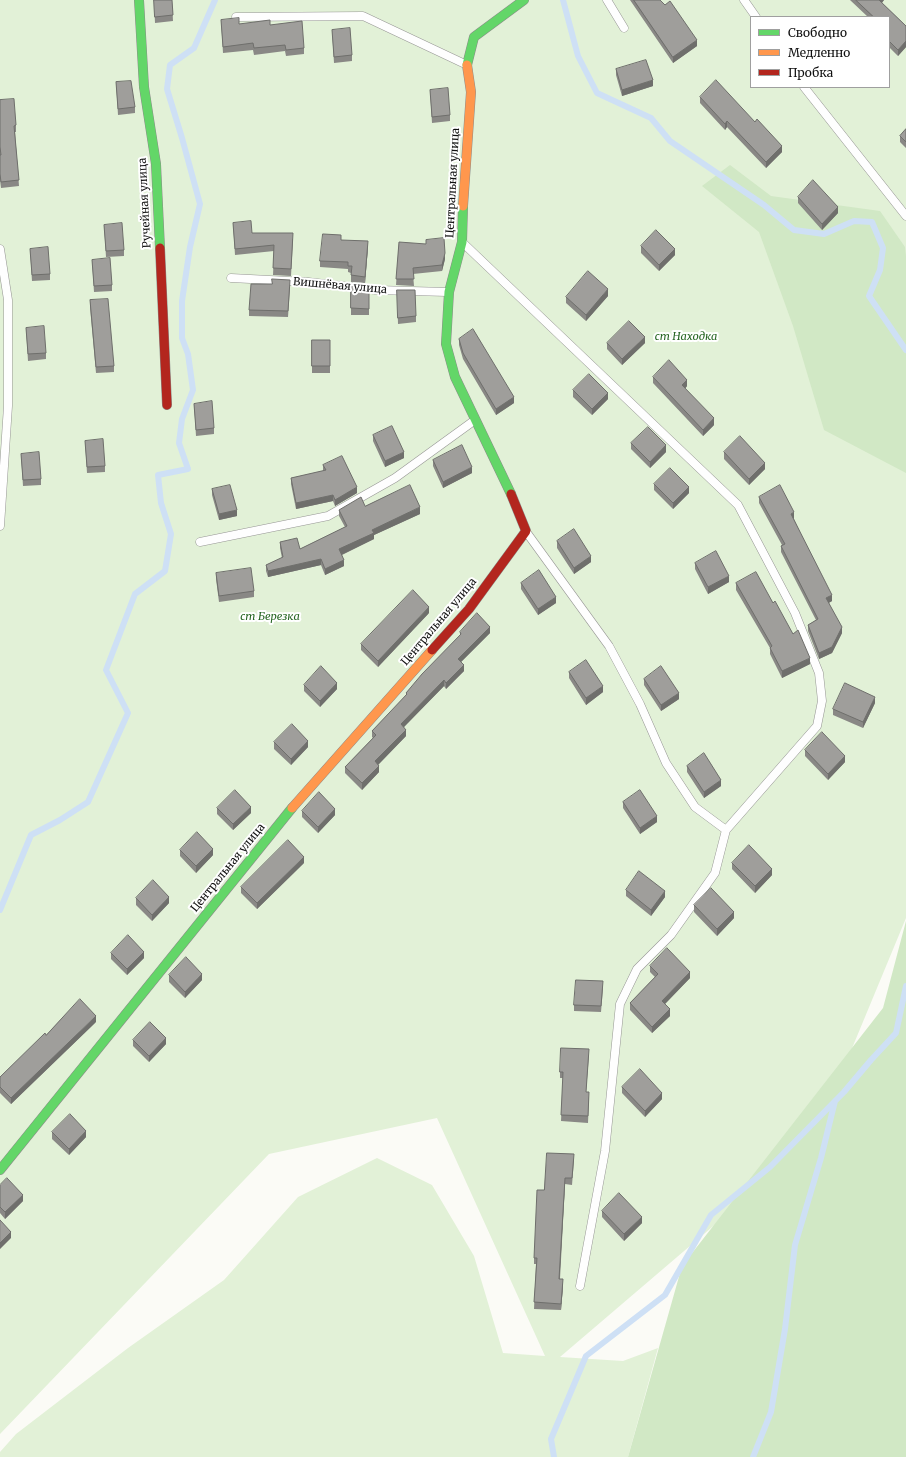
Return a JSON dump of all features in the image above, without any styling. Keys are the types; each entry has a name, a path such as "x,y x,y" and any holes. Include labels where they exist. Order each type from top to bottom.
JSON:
{"street":[{"name":"Ручейная улица","path":"139,0 144,87 156,164 167,405"},
{"name":"Центральная улица","path":"0,1170 308,789 469,609 526,531 506,480 455,377 446,344 448,292 462,242 464,178 471,92 467,66 474,36 524,0"}],"lane":[{"path":"607,0 624,28"},
{"path":"744,0 755,16"},
{"path":"236,17 363,16 467,66"},
{"path":"805,88 906,216"},
{"path":"462,242 738,505 795,613 819,673 822,701 817,726 726,830 715,873 671,935 637,969 620,1004 605,1150 580,1286"},
{"path":"0,250 8,300 8,406 0,526"},
{"name":"Вишнёвая улица","path":"231,278 308,282 376,290 448,292"},
{"path":"200,542 328,516 395,478 476,420"},
{"path":"526,531 609,646 640,704 666,763 674,776 695,807 726,830"}],"green space":[{"path":"0,0 906,0 906,918 814,1140 560,1357 623,1361 658,1348 628,1457 0,1457 0,1452 16,1434 128,1348 224,1280 298,1197 377,1158 432,1185 474,1256 503,1353 545,1356 437,1118 269,1154 0,1434"},
{"path":"730,165 771,196 880,211 905,247 906,473 824,430 793,326 759,232 702,186"},
{"path":"906,921 906,1457 628,1457 682,1266 883,1008"}],"building":[{"path":"154,0 172,0 173,15 155,17"},
{"path":"634,0 660,0 665,5 670,1 697,40 673,57"},
{"path":"856,0 879,0 906,26 906,41 898,50 890,42 890,16 873,16"},
{"path":"239,18 239,24 270,20 270,25 302,21 304,48 286,50 285,45 254,48 253,43 223,47 221,20"},
{"path":"350,28 352,55 334,57 332,30"},
{"path":"646,60 653,80 622,90 616,69"},
{"path":"716,80 755,122 757,119 782,146 766,162 727,121 725,124 700,97"},
{"path":"131,81 135,107 118,109 116,82"},
{"path":"448,88 450,115 432,117 430,90"},
{"path":"14,99 16,125 14,126 19,180 1,182 0,100"},
{"path":"906,129 906,142 900,136"},
{"path":"813,180 838,207 822,224 798,197"},
{"path":"251,221 252,233 293,233 291,269 273,268 274,245 235,249 233,223"},
{"path":"122,223 124,250 106,251 104,225"},
{"path":"656,230 675,249 659,265 641,246"},
{"path":"323,234 341,235 341,240 368,241 365,277 351,275 352,266 348,266 348,262 320,261"},
{"path":"444,238 445,253 442,265 413,268 414,279 396,279 399,242 426,244 426,240"},
{"path":"48,247 50,274 32,275 30,249"},
{"path":"110,258 112,285 94,286 92,260"},
{"path":"588,271 608,289 586,315 566,297"},
{"path":"272,279 290,280 288,311 249,310 251,284 272,284"},
{"path":"351,286 364,288 363,290 369,290 369,309 351,308"},
{"path":"397,290 415,290 416,316 398,318"},
{"path":"108,299 114,366 96,367 90,300"},
{"path":"629,321 645,337 622,359 607,343"},
{"path":"44,326 46,353 28,354 26,328"},
{"path":"473,329 514,397 496,409 463,353 459,339"},
{"path":"312,340 330,340 330,366 312,366"},
{"path":"669,360 687,380 682,385 714,418 703,430 653,377"},
{"path":"589,374 608,393 592,409 573,390"},
{"path":"212,401 214,428 196,430 194,404"},
{"path":"392,426 404,452 385,461 373,435"},
{"path":"648,427 666,445 650,462 631,443"},
{"path":"740,436 765,463 749,479 724,452"},
{"path":"103,439 105,466 87,467 85,441"},
{"path":"462,445 472,467 443,482 433,460"},
{"path":"39,452 41,479 23,480 21,454"},
{"path":"342,456 357,487 335,500 333,495 296,503 291,478 326,470 323,465"},
{"path":"670,468 689,487 673,503 654,484"},
{"path":"230,485 237,510 219,514 212,489"},
{"path":"410,485 420,507 372,530 374,533 339,549 344,560 325,569 321,559 268,571 266,565 283,557 280,542 297,538 300,549 347,526 339,510 361,497 365,506"},
{"path":"780,485 794,512 791,514 832,595 826,598 842,627 832,647 819,653 808,625 818,619 781,546 785,544 759,497"},
{"path":"574,529 591,556 574,568 557,541"},
{"path":"716,551 729,576 708,587 695,563"},
{"path":"251,568 254,591 219,596 216,573"},
{"path":"539,570 556,597 538,609 521,583"},
{"path":"756,572 773,603 775,601 793,634 798,630 810,658 782,671 770,648 772,646 736,583"},
{"path":"413,590 429,607 378,661 361,644"},
{"path":"477,613 490,627 458,659 464,665 446,683 444,680 401,724 406,730 375,761 379,766 362,783 345,767 376,735 372,731 407,694 406,693 422,674 461,634 460,632"},
{"path":"586,660 603,686 586,698 569,672"},
{"path":"321,666 337,683 320,701 304,685"},
{"path":"661,666 679,693 661,705 644,679"},
{"path":"845,683 875,697 863,722 833,709"},
{"path":"292,724 308,741 291,759 274,742"},
{"path":"822,732 845,756 828,774 805,750"},
{"path":"704,753 721,780 704,792 687,766"},
{"path":"235,790 251,807 233,824 217,808"},
{"path":"640,790 657,816 640,828 623,802"},
{"path":"319,792 335,809 318,827 302,811"},
{"path":"197,832 213,849 196,866 180,850"},
{"path":"288,840 304,857 257,903 241,887"},
{"path":"749,845 772,869 755,886 732,863"},
{"path":"639,871 665,891 651,910 626,890"},
{"path":"153,880 169,897 152,915 136,898"},
{"path":"711,888 734,912 717,929 694,905"},
{"path":"128,935 144,952 127,969 111,953"},
{"path":"667,948 690,972 662,1001 670,1009 652,1027 630,1003 658,974 650,966"},
{"path":"186,957 202,974 185,992 169,975"},
{"path":"576,980 603,981 601,1006 574,1005"},
{"path":"80,999 96,1016 11,1098 0,1087 0,1077 45,1033 46,1035"},
{"path":"150,1022 166,1038 149,1056 133,1040"},
{"path":"561,1048 589,1049 586,1092 589,1092 588,1116 561,1115 563,1072 560,1072"},
{"path":"640,1069 662,1093 645,1111 622,1087"},
{"path":"70,1114 86,1131 69,1149 52,1132"},
{"path":"547,1153 574,1154 572,1178 565,1178 559,1279 563,1279 561,1304 534,1302 537,1258 534,1258 537,1190 544,1190"},
{"path":"7,1178 23,1195 5,1212 0,1207 0,1185"},
{"path":"619,1193 642,1217 624,1234 602,1211"},
{"path":"0,1220 11,1232 0,1243"}],"waterway":[{"path":"0,910 31,835 60,820 88,802 128,713 106,670 135,594 165,571 171,534 161,503 158,475 188,469 179,443 182,419 193,390 188,354 182,338 182,301 190,247 200,204 167,89 170,65 194,48 215,0"},
{"path":"563,0 578,56 597,93 651,118 670,141 764,205 794,230 824,234 854,221 872,222 883,248 880,270 869,296 906,350"},
{"path":"554,1457 551,1439 586,1356 665,1295 711,1215 770,1167 844,1092 896,1033 906,986"},
{"path":"753,1457 771,1412 785,1329 795,1245 821,1158 835,1101"}],"traffic: fast":[{"path":"139,0 144,87 156,164 160,248"},
{"path":"467,65 474,37 524,0"},
{"path":"463,206 462,242 449,292 446,344 455,377 511,494"},
{"path":"0,1170 292,808"}],"traffic: slow":[{"path":"463,206 471,92 467,65"},
{"path":"292,808 432,650"}],"traffic: jam":[{"path":"160,248 167,405"},
{"path":"432,650 469,609 526,531 511,494"}],"park label":[{"name":"ст Находка","path":"686,337"},
{"name":"ст Березка","path":"270,617"}]}
